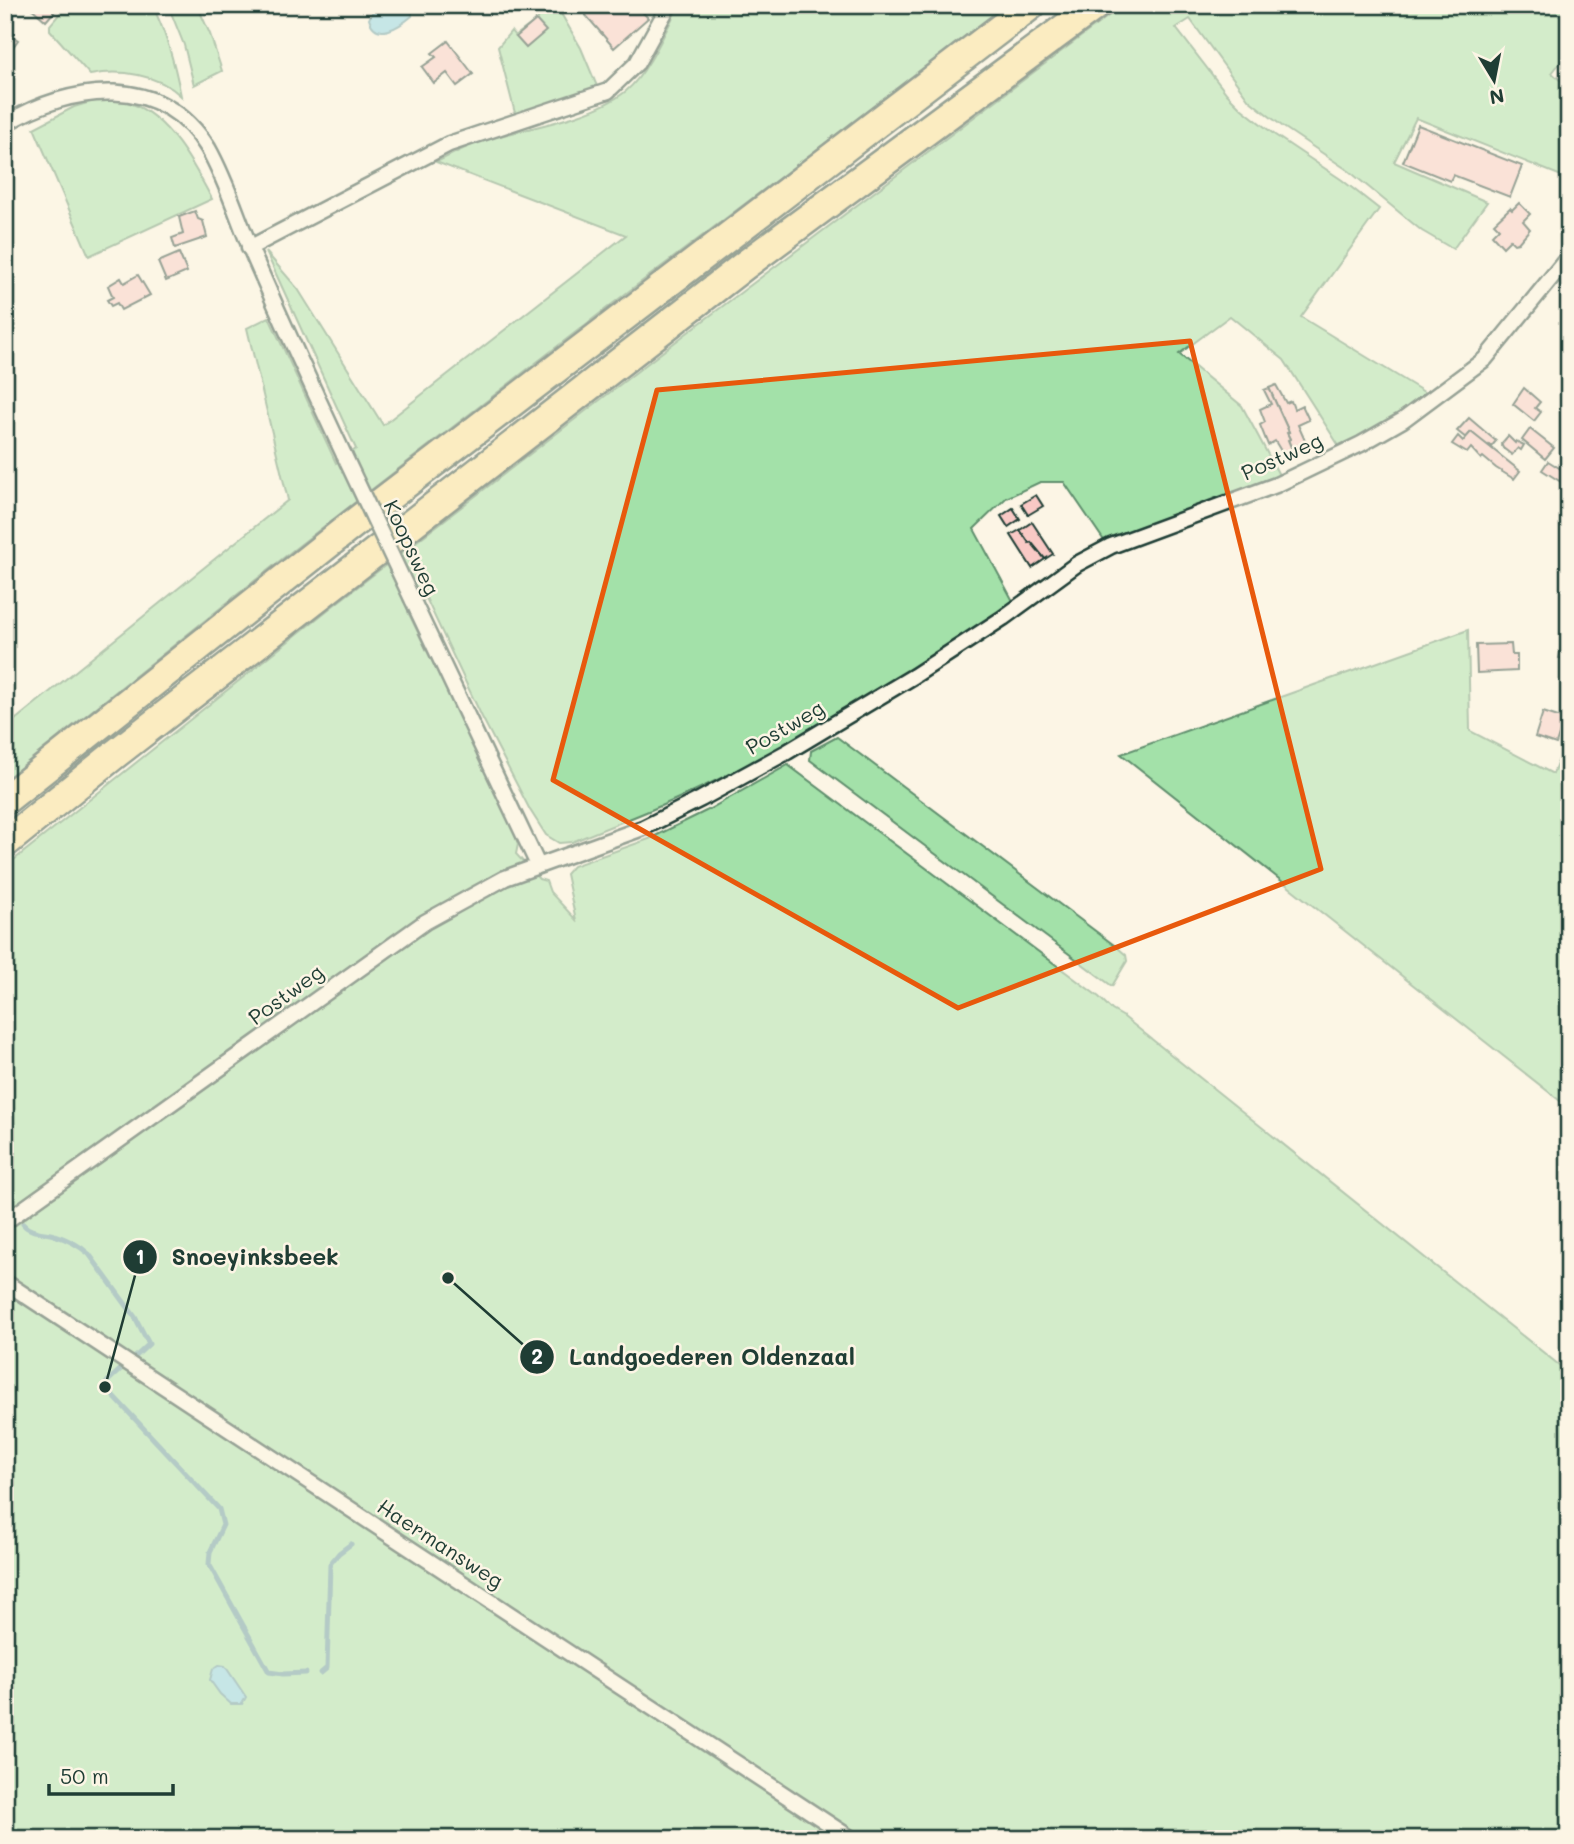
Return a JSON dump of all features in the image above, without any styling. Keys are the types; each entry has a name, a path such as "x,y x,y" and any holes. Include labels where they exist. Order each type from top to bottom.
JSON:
{"highway":[{"path":"5,800 353,524 1031,5"},
{"path":"5,843 124,747 745,265 1097,5"}],"street":[{"path":"250,248 449,144 608,91 637,63 668,5"},
{"name":"Koopsweg","path":"5,124 44,104 90,92 126,93 163,106 188,124 208,149 344,455 538,865"},
{"name":"Postweg","path":"5,1222 425,922 475,893 538,865 643,828 701,799 787,752 914,676 1003,618 1077,564 1111,546 1164,524 1276,485 1361,444 1403,420 1485,359 1569,257"},
{"name":"Haermansweg","path":"5,1282 852,1839"}],"highlighted area":[{"path":"1190,341 1321,869 958,1008 553,780 657,390"}],"green space":[{"path":"67,5 152,5 170,50 181,96 161,83 138,75 90,75 50,30 50,25"},
{"path":"168,5 197,5 222,71 194,85 184,45"},
{"path":"556,5 581,48 599,91 516,117 498,47 511,31 515,36 538,19 537,9 541,6"},
{"path":"679,5 1009,5 633,288 292,551 5,780 5,728 288,500 247,328 269,317 336,463 356,449 266,252 298,289 383,425 626,235 436,162 479,142 578,115 626,91 656,51"},
{"path":"1123,5 1569,5 1569,51 1552,73 1569,88 1569,179 1416,118 1394,162 1487,202 1453,249 1422,231 1349,171 1249,100 1190,19 1176,28 1227,94 1242,109 1379,209 1301,317 1429,395 1407,413 1341,449 1284,360 1230,316 1179,354 1242,406 1279,475 1105,542 1064,482 1040,482 1006,498 974,529 1013,601 894,681 766,755 681,797 572,842 559,843 546,835 530,810 482,717 426,598 408,612 511,822 518,844 516,854 539,879 546,881 550,892 576,920 566,874 573,866 649,839 788,765 1099,997 1569,1373 1569,1839 5,1839 5,867 334,605 683,336"},
{"path":"97,100 130,103 157,119 179,144 212,199 89,256 34,128 74,107"},
{"path":"1468,630 1470,731 1553,774 1569,733 1569,1108 1121,754"},
{"path":"837,737 1126,955 1127,961 1112,986 810,760 811,751"}],"water":[{"path":"383,5 412,5 412,16 395,28 377,30 369,19 373,11"},
{"path":"219,1665 225,1666 246,1697 242,1704 231,1704 210,1680 213,1669"}],"building":[{"path":"28,5 60,5 46,21"},
{"path":"577,5 636,5 648,18 614,48"},
{"path":"536,20 546,31 526,48 516,37"},
{"path":"5,31 18,40 5,58"},
{"path":"448,41 473,74 457,86 447,73 434,83 422,67 436,57 432,53"},
{"path":"1418,125 1522,166 1510,197 1453,175 1450,181 1403,162"},
{"path":"1519,203 1530,214 1523,221 1530,229 1518,243 1514,244 1510,240 1503,247 1492,235 1499,228 1494,223"},
{"path":"195,211 198,219 203,221 207,237 175,248 172,238 183,234 179,217"},
{"path":"179,253 187,272 166,281 158,262"},
{"path":"138,275 150,295 121,310 117,303 111,306 107,300 113,297 108,286 121,278 124,283"},
{"path":"1276,385 1286,403 1291,401 1294,409 1302,405 1309,420 1298,425 1307,445 1293,452 1288,440 1289,432 1269,388"},
{"path":"1269,388 1289,432 1288,440 1293,452 1284,456 1275,441 1268,445 1260,425 1265,422 1260,409 1271,404 1264,390"},
{"path":"1524,388 1540,402 1535,408 1541,412 1534,421 1513,404"},
{"path":"1469,418 1496,441 1491,447 1487,447 1471,432 1466,438 1457,431"},
{"path":"1530,429 1554,448 1545,459 1522,440"},
{"path":"1471,432 1520,471 1514,479 1483,457 1481,459 1471,448 1467,453 1452,444 1458,436 1463,441"},
{"path":"1508,436 1515,443 1516,441 1524,445 1512,455 1501,444"},
{"path":"1548,461 1569,474 1569,487 1542,470"},
{"path":"1036,495 1043,506 1028,515 1021,504"},
{"path":"1013,508 1020,519 1008,527 1001,516"},
{"path":"1032,522 1053,554 1045,559 1020,530"},
{"path":"1020,530 1045,559 1032,568 1011,535"},
{"path":"1569,629 1569,660 1559,658 1564,636 1567,637"},
{"path":"1511,644 1512,655 1517,655 1517,671 1477,673 1476,645"},
{"path":"1543,712 1564,719 1556,744 1535,737"}],"waterway":[{"path":"23,1224 33,1231 68,1240 89,1254 135,1317 149,1344 133,1359"},
{"path":"122,1368 105,1387 219,1509 223,1525 210,1552 209,1564 269,1672 306,1673"},
{"path":"321,1673 327,1668 330,1564 351,1544"}],"place":[{"name":"Landgoederen Oldenzaal","path":"448,1278"},
{"name":"Snoeyinksbeek","path":"105,1387"}]}
